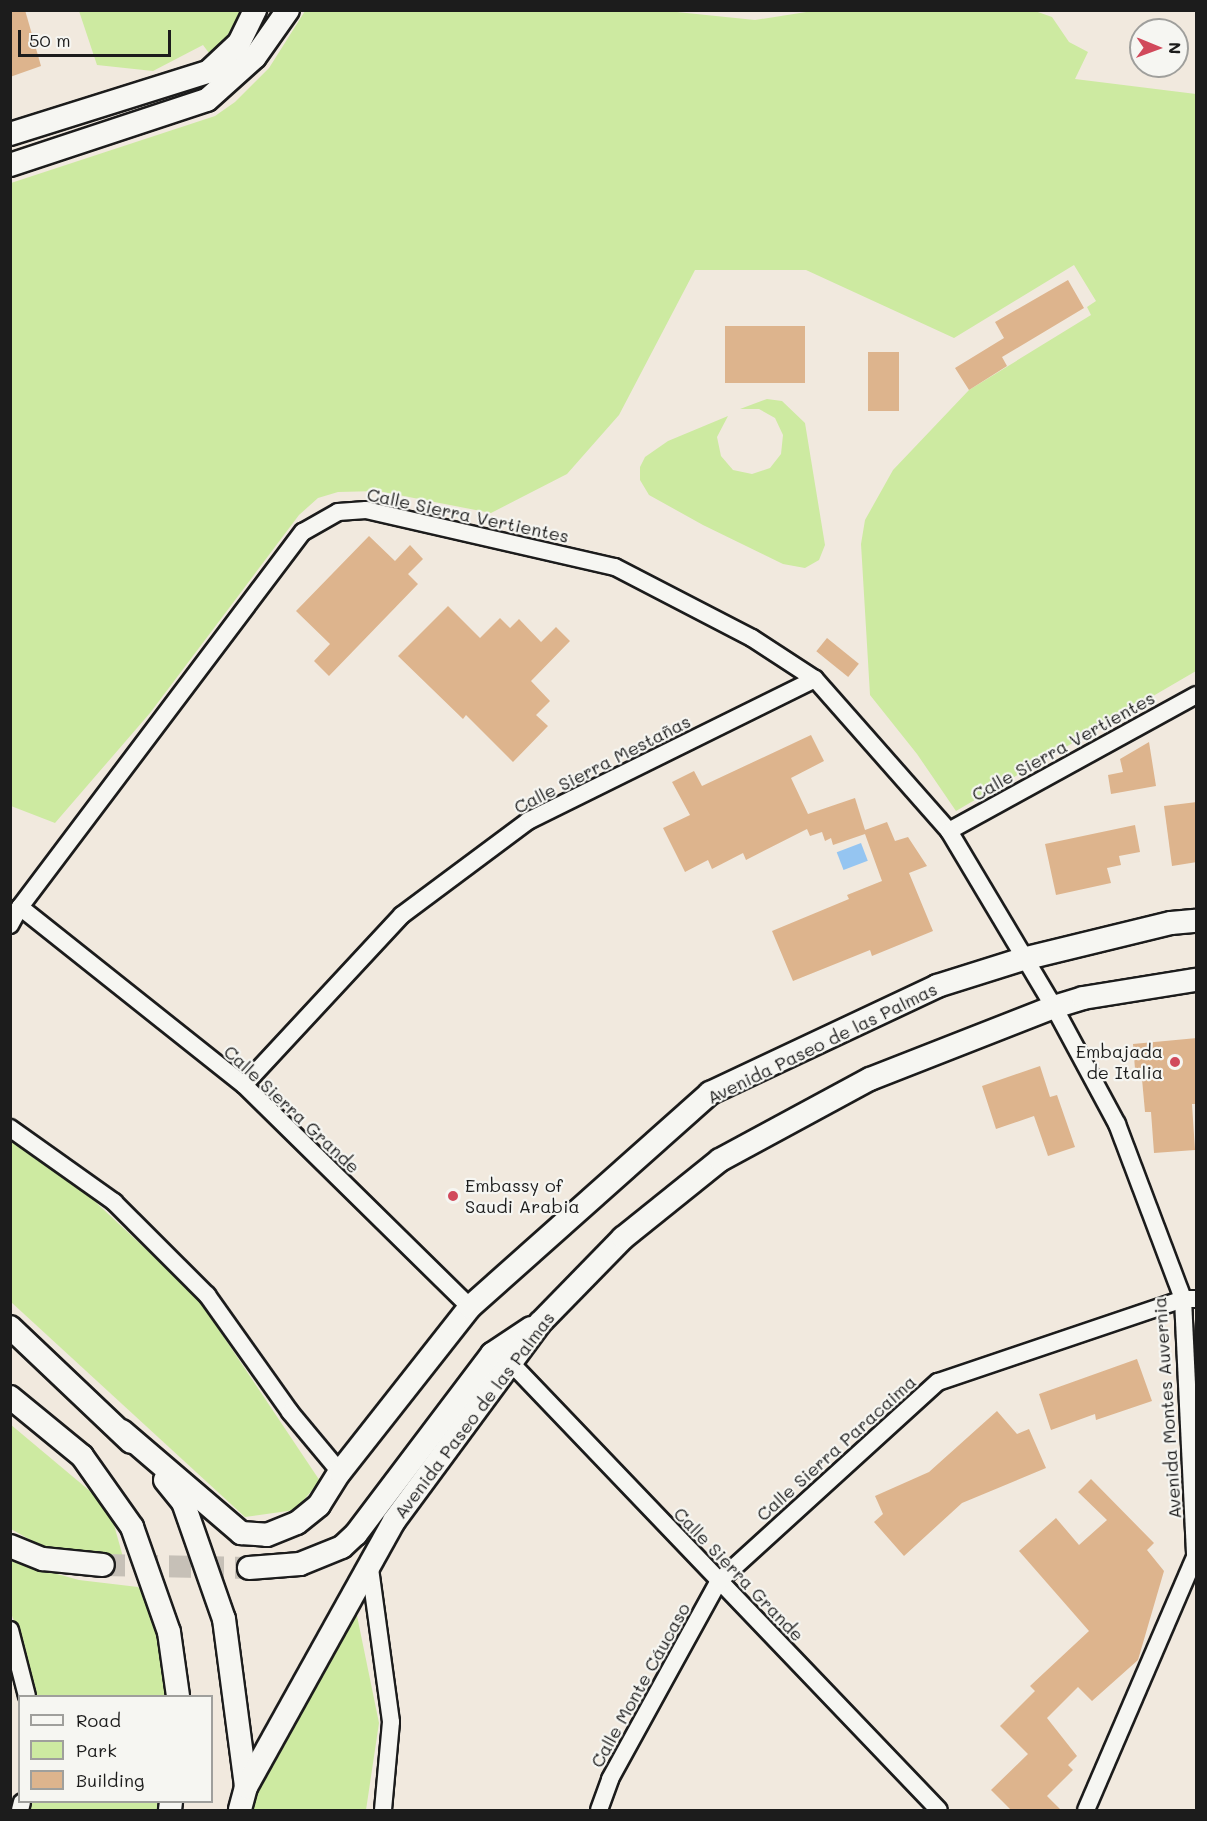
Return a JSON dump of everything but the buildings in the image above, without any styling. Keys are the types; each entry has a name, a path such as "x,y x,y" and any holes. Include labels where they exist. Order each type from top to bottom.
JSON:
{"main road":[{"path":"10,134 208,72 239,43 255,10"},
{"path":"10,165 207,100 255,57 288,10"},
{"name":"Avenida Paseo de las Palmas","path":"122,1431 241,1533 267,1535 297,1523 319,1505 340,1472 470,1307 710,1093 937,986 1023,959 1171,923 1197,921"},
{"name":"Avenida Paseo de las Palmas","path":"246,1787 369,1561 459,1430 512,1364 540,1323 623,1238 720,1160 870,1079 1054,1007 1083,998 1197,980"},
{"path":"249,1568 300,1564 342,1546 356,1534 492,1354 540,1323"},
{"path":"10,1328 122,1431 183,1502 207,1563 224,1619 246,1787 240,1810"},
{"path":"10,1397 81,1456 132,1527 169,1632 178,1695"},
{"path":"10,1546 43,1559 103,1565"}],"street":[{"name":"Calle Sierra Vertientes","path":"10,925 20,907 303,532 338,512 366,510 615,567 752,638 815,679 949,831 1023,959"},
{"name":"Calle Sierra Mestañas","path":"243,1085 402,915 528,821 815,679"},
{"name":"Calle Sierra Vertientes","path":"949,831 1197,695"},
{"name":"Calle Sierra Grande","path":"20,907 243,1085 470,1307"},
{"name":"Avenida Montes Auvernia","path":"1023,959 1054,1007 1117,1124 1190,1299 1196,1557 1086,1810"},
{"path":"10,1128 114,1202 207,1295 290,1412 340,1472"},
{"name":"Calle Sierra Paracaima","path":"719,1581 938,1382 1190,1299"},
{"name":"Calle Sierra Grande","path":"512,1364 939,1810"},
{"path":"369,1561 391,1722 383,1810"},
{"name":"Calle Monte Cáucaso","path":"599,1810 610,1779 719,1581"},
{"path":"10,1630 27,1695"}],"green space":[{"path":"819,10 1035,11 1052,17 1069,42 1088,52 1075,79 1196,94 1196,671 956,811 917,754 870,695 861,544 865,520 893,470 969,390 1091,315 1087,307 1096,301 1074,265 954,338 806,270 695,270 619,415 567,474 491,513 378,491 338,492 318,498 299,515 150,713 55,823 11,806 11,183 215,116 235,102 269,68 305,11 667,11 755,20"},
{"path":"79,11 244,11 212,57 203,45 153,71 97,65"},
{"path":"767,399 782,401 805,423 825,545 819,560 805,568 783,564 703,525 649,495 640,480 640,467 645,457 668,441 728,416 717,437 721,456 733,470 752,474 770,468 781,454 783,435 775,418 759,409 740,409"},
{"path":"10,1140 72,1180 197,1297 320,1481 295,1510 245,1517 11,1302"},
{"path":"10,1424 109,1507 123,1557 43,1547 11,1529"},
{"path":"10,1561 79,1580 138,1587 151,1600 161,1634 170,1695 34,1695 25,1650 11,1613"},
{"path":"355,1606 379,1723 366,1810 252,1810 256,1794"},
{"path":"29,1803 163,1803 163,1810 29,1810"}],"water":[{"path":"861,843 868,861 844,870 837,852"}],"tunnel":[{"path":"103,1565 249,1568"}],"place":[{"name":"Embajada de Italia","path":"1175,1062"},
{"name":"Embassy of Saudi Arabia","path":"453,1196"}]}
